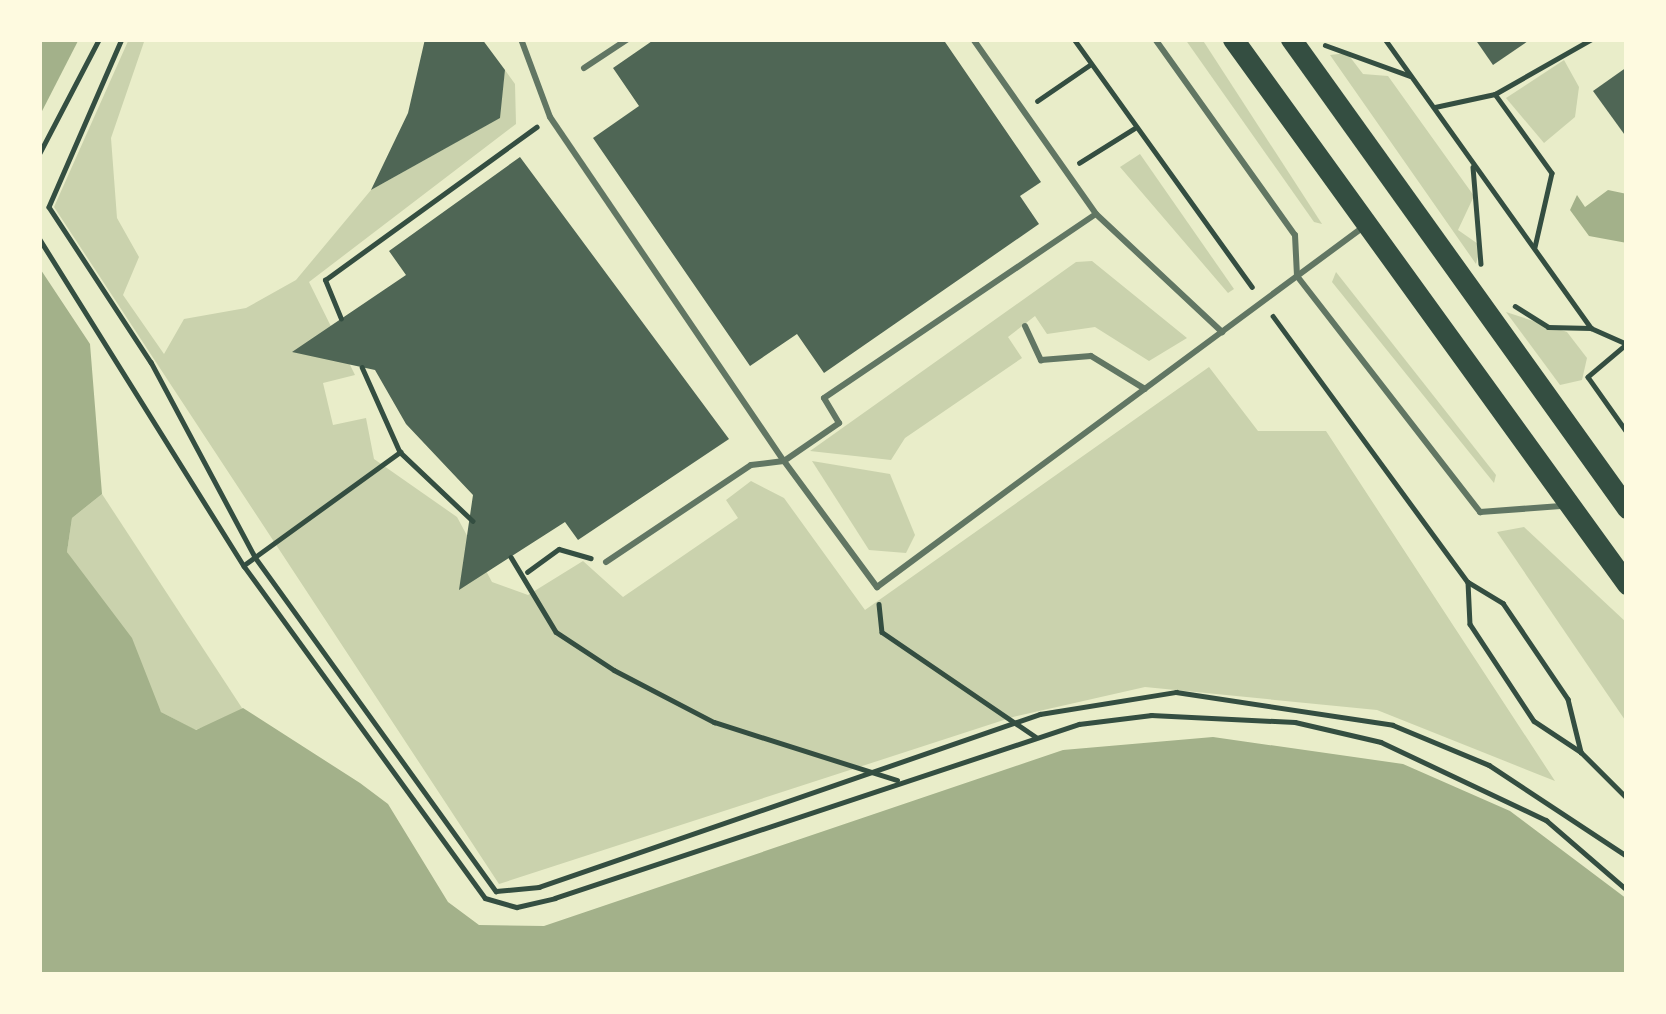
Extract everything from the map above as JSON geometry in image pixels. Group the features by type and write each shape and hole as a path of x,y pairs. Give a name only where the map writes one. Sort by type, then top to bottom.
{"main road":[{"path":"1233,39 1561,506 1627,584"},
{"path":"1291,39 1627,508"}],"lane":[{"path":"521,39 550,117 784,461 877,586 1363,227"},
{"path":"584,68 628,39"},
{"path":"973,39 1096,214 1222,332"},
{"path":"1155,39 1295,235 1297,276 1480,512 1561,506"},
{"path":"606,562 751,465 784,461 839,422 824,398 1096,214"},
{"path":"1025,326 1041,360 1090,356 1145,388"}],"path":[{"path":"39,154 99,39"},
{"path":"122,39 49,207 151,362 256,557 496,891 867,775 1006,724 1176,692 1354,714 1474,757 1627,856"},
{"path":"1074,39 1468,582 1483,644 1534,721 1581,752 1627,798"},
{"path":"1384,39 1591,328"},
{"path":"1435,107 1495,94 1592,39"},
{"path":"1331,45 1410,76"},
{"path":"1024,110 1091,64"},
{"path":"1495,94 1552,173 1534,250"},
{"path":"341,319 325,280 550,117"},
{"path":"1066,171 1135,128"},
{"path":"1473,164 1472,223 1487,245 1479,271"},
{"path":"39,238 244,566 485,898 517,907 555,898 1036,737 1218,715 1382,742 1546,820 1627,890"},
{"path":"1503,303 1548,327 1591,328 1627,344 1588,376 1627,432"},
{"path":"362,367 400,452 473,521"},
{"path":"244,566 400,452"},
{"path":"527,572 559,549 606,562"},
{"path":"511,557 527,572 527,595 556,632 614,670 714,722 867,775 902,782"},
{"path":"1468,582 1503,603 1568,699 1581,752"},
{"path":"877,586 882,632 1006,724 1036,737"}],"shaded area":[{"path":"39,39 79,39 39,117"},
{"path":"129,39 145,39 111,138 117,218 139,257 123,295 164,354 184,319 246,308 296,280 371,190 499,118 505,70 515,84 516,124 309,282 355,375 323,383 333,425 366,418 374,459 457,517 492,582 528,595 583,561 623,597 738,518 726,500 751,481 784,498 865,610 1209,367 1258,431 1326,431 1555,781 1377,710 1145,687 1013,717 499,884 54,207"},
{"path":"1185,39 1202,39 1322,224 1314,222"},
{"path":"1347,53 1363,74 1388,76 1474,196 1458,230 1481,246 1476,264 1330,55"},
{"path":"1564,60 1579,87 1575,117 1544,143 1506,98"},
{"path":"1140,154 1234,289 1228,293 1120,167"},
{"path":"1608,190 1627,194 1627,243 1589,236 1570,210 1577,195 1585,207"},
{"path":"1092,261 1187,338 1149,361 1095,327 1047,334 1035,316 1008,337 1022,358 905,438 891,460 810,451 1076,262"},
{"path":"39,267 90,344 102,494 72,518 67,552 132,638 161,712 196,730 243,708 360,783 388,804 448,902 479,925 544,926 1063,750 1213,737 1403,764 1510,811 1627,899 1627,975 39,975"},
{"path":"1336,272 1496,475 1494,483 1332,282"},
{"path":"1506,312 1567,332 1587,358 1582,380 1560,385"},
{"path":"812,461 890,474 915,535 906,553 869,550"},
{"path":"102,494 242,708 238,715 195,730 161,712 67,552 72,518"},
{"path":"1524,527 1627,623 1627,723 1497,532"}],"building":[{"path":"425,39 482,39 505,70 500,118 371,190 408,113"},
{"path":"655,39 943,39 1041,182 1020,196 1039,224 824,373 797,334 750,366 593,138 639,106 613,68"},
{"path":"1475,39 1531,39 1493,65"},
{"path":"1627,67 1627,138 1593,91"},
{"path":"520,157 729,439 578,540 565,522 459,590 473,495 406,424 375,370 292,352 406,275 389,251"}]}
